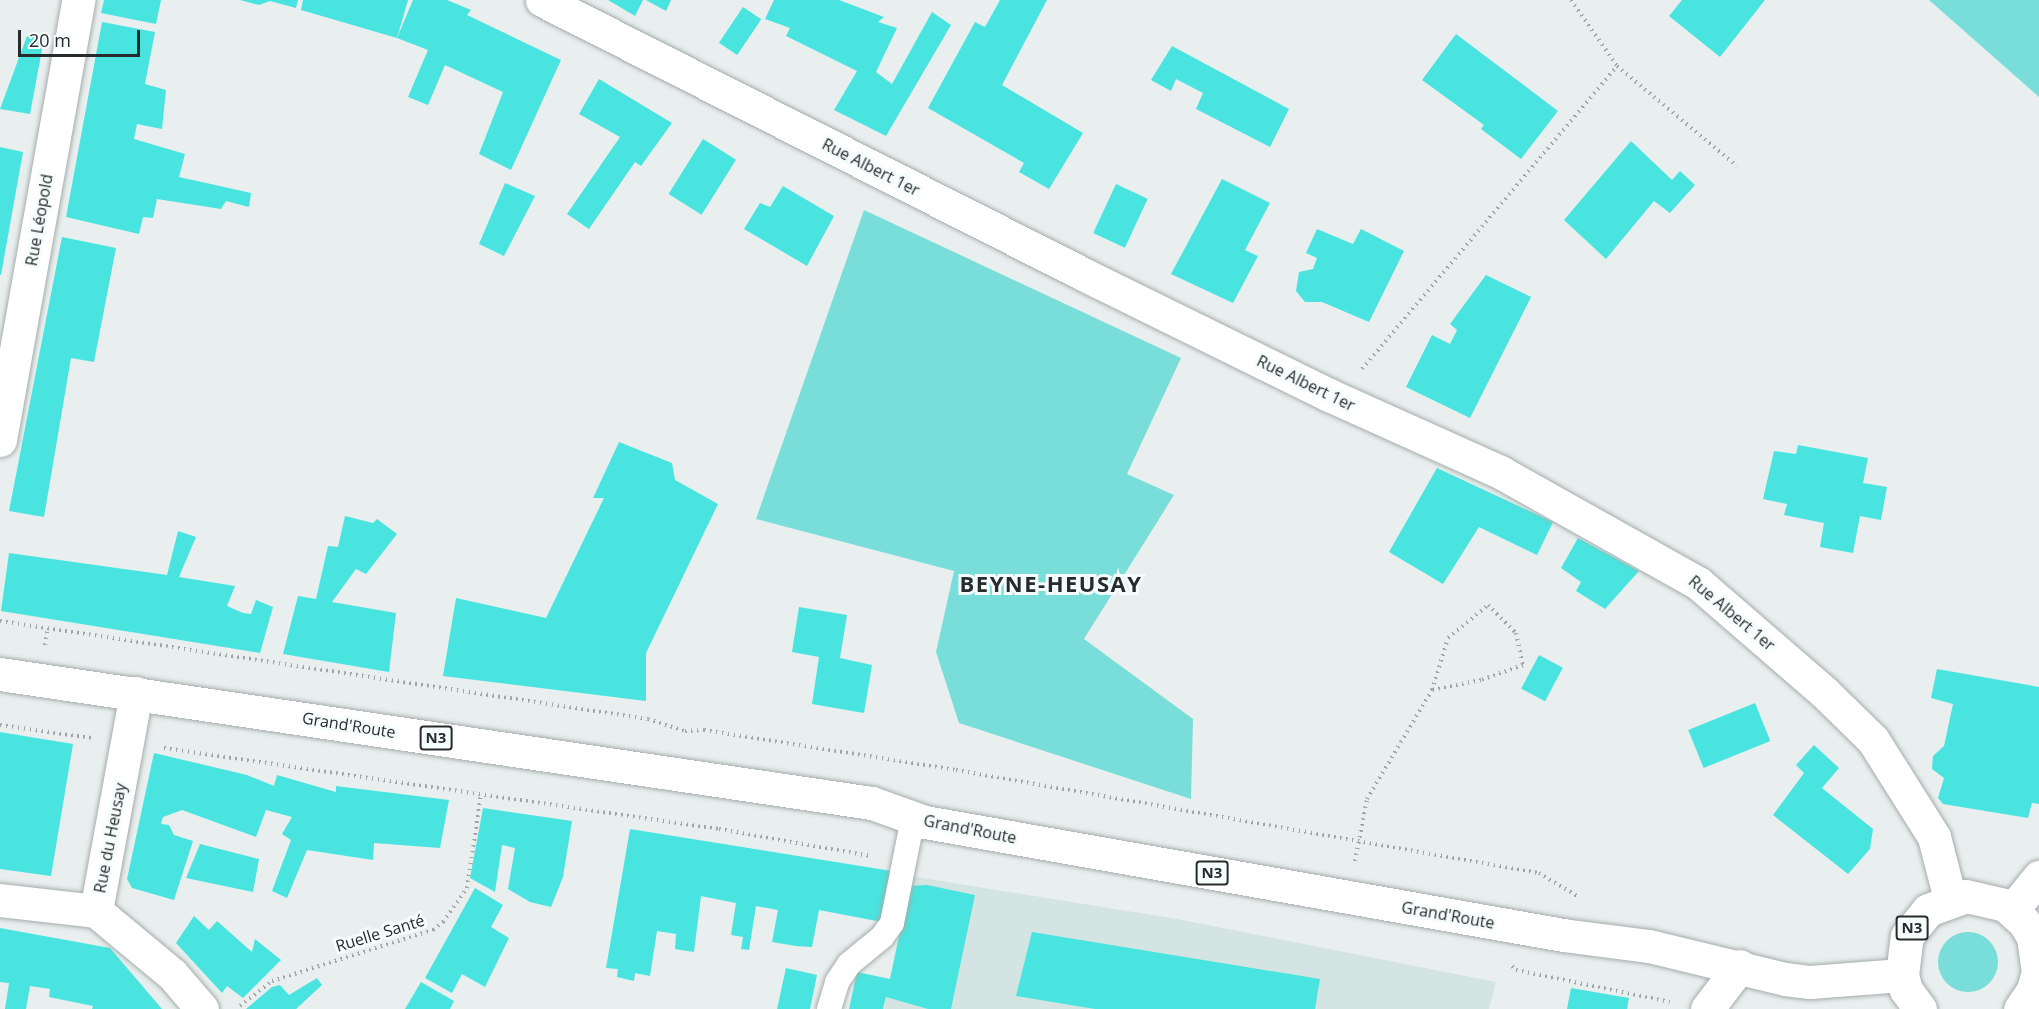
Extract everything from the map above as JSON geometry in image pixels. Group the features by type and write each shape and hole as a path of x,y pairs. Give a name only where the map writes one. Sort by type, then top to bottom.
{"street":[{"name":"Rue Léopold","path":"0,440 78,0"},
{"name":"Rue Albert 1er","path":"542,0 1329,395 1500,472 1698,583 1824,692 1873,740 1934,837 1950,898"},
{"name":"Grand'Route","path":"0,674 872,803 913,818 1348,897 1649,946 1740,966 1785,979 1810,982 1902,975"},
{"name":"Rue du Heusay","path":"136,693 96,911 172,974 202,1009"},
{"path":"2012,910 2039,877"},
{"name":"N3","path":"1902,975 1903,949 1914,925 1928,910 1950,898 1982,897 2012,910 2033,937 2038,972 2028,1006"},
{"path":"0,900 96,911"},
{"path":"1692,1006 1740,966"},
{"path":"1902,975 1906,990 1920,1009"}],"lane":[{"path":"829,1009 837,982 849,964 882,937 892,923 913,818"}],"path":[{"path":"1571,0 1617,66 1737,166"},
{"path":"1329,395 1362,369 1617,66"},
{"path":"1348,897 1367,799 1432,690 1448,638 1488,605 1516,633 1522,665 1481,680 1432,690"},
{"path":"0,621 648,719 686,730 828,749 1539,873"},
{"path":"0,725 730,831 905,862"},
{"name":"Ruelle Santé","path":"235,1009 272,981 433,930 443,922 466,888 481,794"},
{"path":"1516,970 1692,1006"}],"shaded area":[{"path":"1929,0 2039,0 2039,97"},
{"path":"864,210 1181,358 1127,474 1174,495 1084,639 1193,719 1191,799 959,723 936,652 954,571 756,519"},
{"path":"910,876 1177,919 1496,982 1489,1009 884,1009"},
{"path":"1968,932 1989,941 1998,962 1989,983 1968,992 1947,983 1938,962 1947,941"}],"building":[{"path":"104,0 161,0 156,24 101,13"},
{"path":"240,0 298,0 296,8 270,1 259,5"},
{"path":"303,0 408,0 397,38 301,10"},
{"path":"413,0 447,0 471,10 467,15 561,60 511,170 479,154 503,92 445,65 428,105 408,97 428,50 397,38"},
{"path":"608,0 643,0 635,16"},
{"path":"646,0 671,0 666,11"},
{"path":"774,0 839,0 884,17 878,22 897,28 876,72 892,84 932,12 951,25 886,136 834,110 857,71 786,36 790,28 765,19"},
{"path":"1000,0 1047,0 1002,85 1083,133 1049,189 1019,172 1024,163 928,108 975,22 985,27"},
{"path":"1682,0 1765,0 1720,57 1669,16"},
{"path":"743,7 761,19 737,55 719,43"},
{"path":"102,22 155,32 145,84 166,90 162,129 137,124 134,139 185,154 179,177 251,193 249,207 226,201 221,209 157,199 153,218 143,217 139,234 66,217"},
{"path":"1456,34 1558,111 1521,159 1481,129 1484,125 1422,80"},
{"path":"27,36 44,39 30,114 0,109"},
{"path":"1172,46 1289,109 1270,147 1196,109 1203,93 1176,79 1171,91 1151,80"},
{"path":"599,79 672,123 641,166 635,162 589,229 567,214 620,137 579,114"},
{"path":"703,139 736,160 702,215 669,194"},
{"path":"1631,141 1672,180 1680,171 1695,185 1670,213 1654,201 1606,259 1564,220"},
{"path":"0,147 23,152 1,275 0,275"},
{"path":"1222,179 1270,203 1245,250 1258,256 1233,303 1171,274"},
{"path":"505,183 535,196 504,256 479,244"},
{"path":"1116,184 1148,199 1125,248 1093,233"},
{"path":"783,186 834,216 807,266 744,229 760,203 770,207"},
{"path":"1317,229 1353,244 1361,229 1404,251 1369,322 1322,302 1305,302 1296,291 1299,272 1313,269 1317,258 1306,253"},
{"path":"62,237 116,248 94,362 71,358 44,517 9,511"},
{"path":"1486,275 1531,297 1470,418 1406,387 1432,335 1450,344 1457,330 1450,324"},
{"path":"619,442 672,463 675,480 718,504 646,653 646,701 443,676 456,598 546,618 604,498 593,498"},
{"path":"1798,445 1868,458 1863,483 1887,487 1881,520 1860,516 1853,553 1820,547 1824,523 1784,515 1787,504 1763,499 1774,451 1796,454"},
{"path":"1437,468 1553,522 1537,555 1479,527 1443,584 1389,552"},
{"path":"345,516 373,523 377,519 397,534 366,574 356,569 332,602 396,613 389,672 283,654 298,596 316,599 328,546 338,547"},
{"path":"178,531 196,537 179,577 235,586 227,606 243,613 251,614 256,600 273,607 260,653 1,611 9,553 167,575"},
{"path":"1578,538 1639,571 1605,609 1576,591 1581,582 1561,568"},
{"path":"799,607 847,615 840,658 872,665 864,713 812,704 819,657 792,652"},
{"path":"1539,655 1563,668 1545,701 1521,689"},
{"path":"1937,669 2039,687 2039,804 2032,803 2028,818 1943,804 1938,798 1944,778 1932,769 1933,756 1944,746 1953,704 1931,698"},
{"path":"1755,703 1770,741 1704,768 1688,730"},
{"path":"0,732 73,744 51,876 0,869"},
{"path":"1814,745 1839,768 1822,788 1873,829 1870,849 1848,874 1773,815 1804,773 1796,765"},
{"path":"154,753 247,775 274,786 277,775 336,792 336,786 449,800 440,848 374,843 373,860 307,850 287,898 272,891 291,840 282,834 292,817 266,810 256,837 182,810 163,817 161,824 169,825 174,835 193,841 174,900 132,888 127,879"},
{"path":"483,808 572,821 563,877 551,907 530,902 508,889 515,848 502,845 495,892 470,878"},
{"path":"630,829 892,871 882,922 819,910 812,947 796,946 772,942 778,910 756,906 749,950 741,949 743,937 731,935 736,903 701,896 694,952 675,949 676,934 657,931 650,976 635,973 634,981 617,977 618,969 606,968"},
{"path":"200,844 259,859 253,892 186,878"},
{"path":"927,885 975,895 951,1009 928,1009 886,997 883,1009 849,1009 857,972 890,979 910,886"},
{"path":"475,888 503,905 491,927 509,938 485,987 462,974 452,993 425,978"},
{"path":"194,916 209,930 217,921 252,952 255,939 281,960 243,998 227,986 222,993 176,943"},
{"path":"0,928 110,948 162,1009 92,1009 93,1006 49,997 50,989 30,986 26,1009 5,1009 9,983 0,982"},
{"path":"1032,932 1320,979 1315,1009 1095,1009 1016,996"},
{"path":"786,968 817,975 810,1009 777,1009"},
{"path":"317,978 322,985 296,1009 246,1009 272,987 280,985 289,995"},
{"path":"421,982 454,1001 450,1009 405,1009"},
{"path":"1571,988 1629,998 1627,1009 1567,1009"}],"district":[{"name":"BEYNE-HEUSAY","path":"1051,584"}]}
